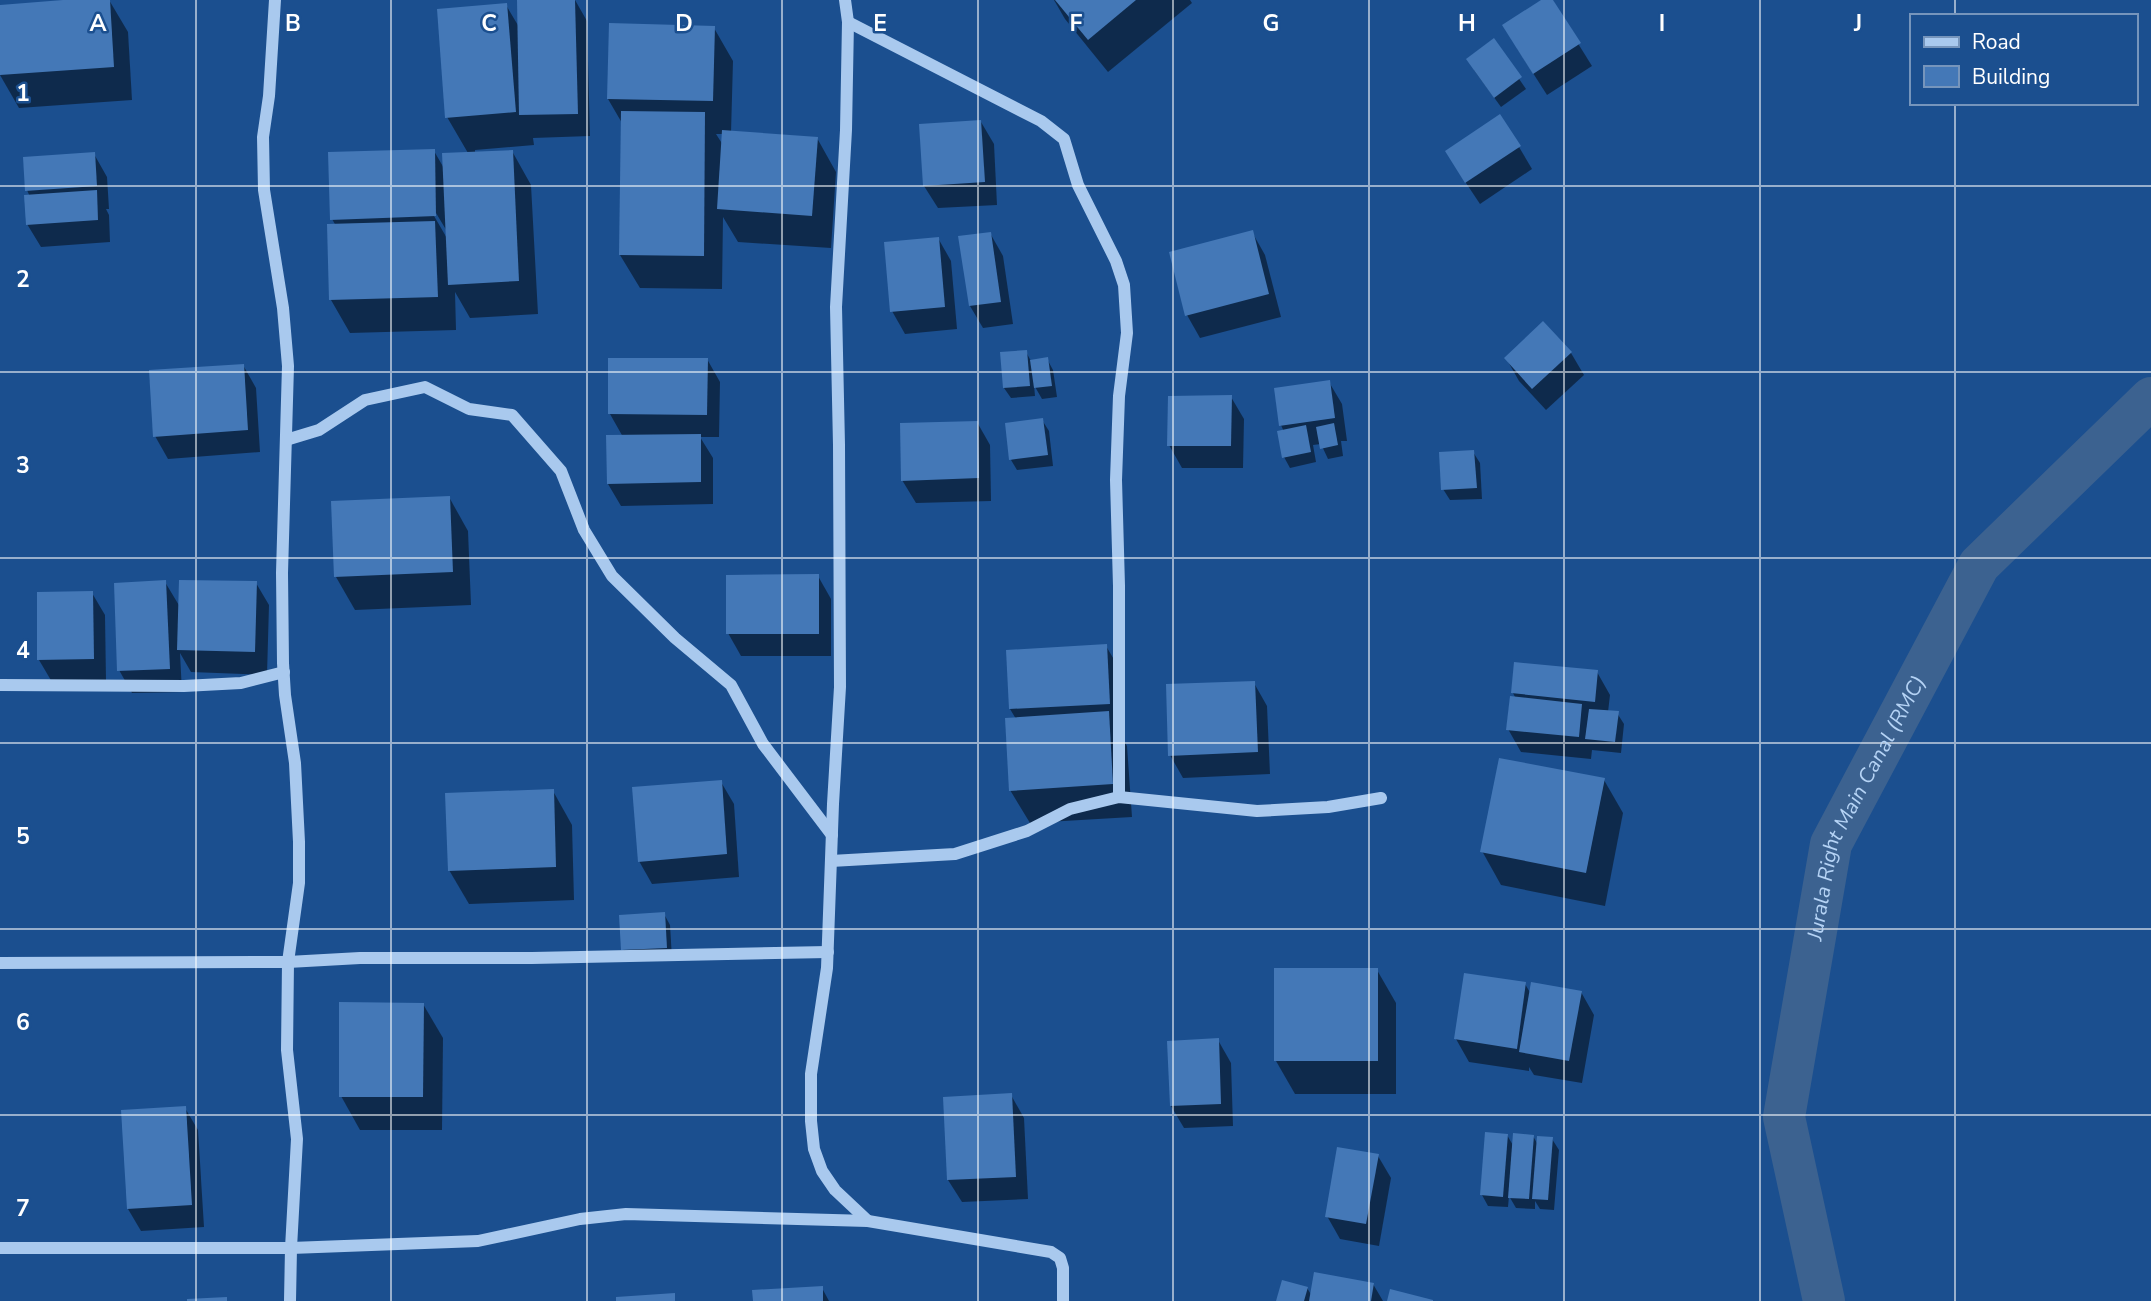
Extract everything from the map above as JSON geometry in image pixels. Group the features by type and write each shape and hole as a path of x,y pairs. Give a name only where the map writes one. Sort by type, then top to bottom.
{"street":[{"path":"275,0 269,96 262,137 264,190 284,308 288,366 282,573 284,672 295,763 299,842 299,883 288,962 287,1050 297,1139 290,1248 290,1301"},
{"path":"845,0 848,22 846,130 836,307 840,472 840,687 828,952 811,1074 811,1121 814,1149 822,1171 835,1190 868,1221"},
{"path":"848,22 1041,121 1064,139 1078,185 1125,285 1127,333 1119,396 1116,480 1119,797"},
{"path":"286,440 318,430 365,400 425,387 469,409 512,415 561,471 584,530 612,576 675,638 731,685 764,744 832,835"},
{"path":"0,685 184,686 241,682 284,672"},
{"path":"831,861 956,854 1027,831 1070,809 1119,797 1257,810 1328,807 1381,798"},
{"path":"0,963 288,962 360,958 532,958 828,952"},
{"path":"0,1248 290,1248 478,1241 580,1219 626,1214 868,1221 1051,1252 1060,1258 1063,1268 1063,1301"}],"building":[{"path":"63,0 110,0 114,67 0,75 0,5"},
{"path":"517,0 575,0 578,114 519,115"},
{"path":"1055,0 1136,0 1088,40"},
{"path":"1541,0 1553,0 1581,43 1533,74 1502,25"},
{"path":"507,3 516,112 445,118 437,9"},
{"path":"609,23 715,26 713,101 607,99"},
{"path":"1494,38 1522,77 1494,98 1466,59"},
{"path":"621,111 705,112 704,256 619,255"},
{"path":"1500,114 1521,146 1465,183 1445,151"},
{"path":"981,120 985,182 923,186 919,124"},
{"path":"722,130 818,137 812,216 717,209"},
{"path":"435,149 436,216 330,220 328,152"},
{"path":"513,150 519,281 448,285 442,153"},
{"path":"95,152 97,186 25,191 23,157"},
{"path":"97,190 98,220 26,225 24,195"},
{"path":"435,221 438,297 329,300 327,224"},
{"path":"1253,230 1269,294 1185,316 1169,252"},
{"path":"991,232 1001,302 969,306 958,236"},
{"path":"939,237 945,307 890,312 884,242"},
{"path":"1543,321 1572,352 1532,389 1504,358"},
{"path":"1027,350 1030,386 1003,388 1000,352"},
{"path":"1048,357 1052,386 1034,388 1030,360"},
{"path":"608,358 708,358 707,415 608,414"},
{"path":"244,364 248,430 153,437 149,370"},
{"path":"1330,380 1335,418 1279,426 1274,388"},
{"path":"1232,395 1231,446 1167,446 1168,396"},
{"path":"1043,418 1048,455 1009,460 1005,423"},
{"path":"978,421 979,478 901,481 900,423"},
{"path":"1334,423 1338,445 1320,449 1316,427"},
{"path":"1306,425 1311,452 1282,458 1277,431"},
{"path":"701,434 701,482 607,484 606,435"},
{"path":"1474,450 1477,488 1441,490 1439,452"},
{"path":"450,496 453,572 334,577 331,501"},
{"path":"819,574 819,634 726,634 726,575"},
{"path":"166,580 170,669 117,671 114,583"},
{"path":"179,580 257,581 255,652 177,650"},
{"path":"93,591 94,659 37,660 37,592"},
{"path":"1107,644 1110,704 1009,709 1006,650"},
{"path":"1514,662 1598,670 1595,702 1511,693"},
{"path":"1255,681 1258,752 1168,756 1166,684"},
{"path":"1510,696 1582,704 1579,737 1506,730"},
{"path":"1589,709 1619,711 1615,742 1585,739"},
{"path":"1109,711 1113,784 1009,791 1005,718"},
{"path":"1499,758 1605,778 1586,873 1480,852"},
{"path":"722,780 727,854 638,862 632,787"},
{"path":"554,789 556,867 448,871 445,793"},
{"path":"665,912 667,948 621,950 619,915"},
{"path":"1274,968 1378,968 1378,1061 1274,1061"},
{"path":"1464,973 1526,982 1517,1049 1454,1039"},
{"path":"1531,982 1582,991 1569,1061 1519,1052"},
{"path":"339,1002 424,1003 423,1097 339,1097"},
{"path":"1219,1038 1221,1104 1170,1106 1167,1041"},
{"path":"1012,1093 1016,1177 947,1180 943,1097"},
{"path":"186,1106 192,1205 127,1209 121,1110"},
{"path":"1485,1132 1508,1134 1503,1197 1480,1195"},
{"path":"1513,1133 1534,1135 1529,1199 1508,1198"},
{"path":"1537,1136 1553,1137 1548,1200 1532,1199"},
{"path":"1337,1147 1379,1154 1366,1224 1325,1217"},
{"path":"1314,1272 1374,1283 1371,1301 1309,1301"},
{"path":"1282,1280 1308,1287 1304,1301 1276,1301"},
{"path":"823,1286 823,1301 753,1301 752,1290"},
{"path":"1390,1289 1433,1300 1433,1301 1387,1301"},
{"path":"675,1293 675,1301 616,1301 616,1297"},
{"path":"227,1297 227,1301 187,1301 187,1299"}],"waterway":[{"name":"Jurala Right Main Canal (RMC)","path":"1824,1301 1784,1117 1831,844 1979,565 2151,398"}]}
